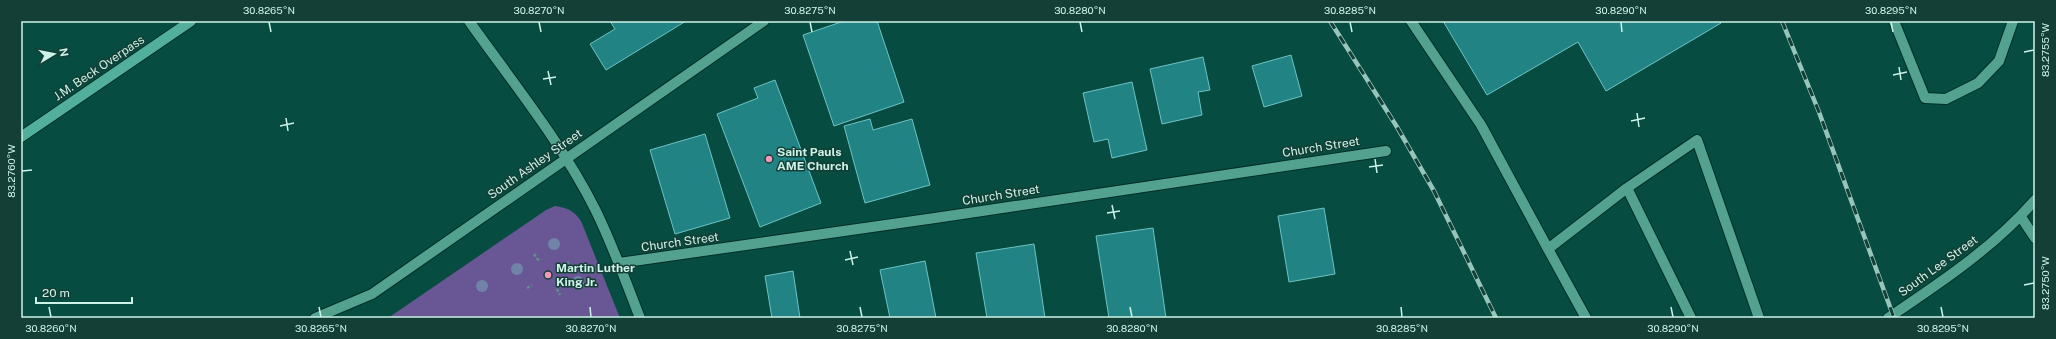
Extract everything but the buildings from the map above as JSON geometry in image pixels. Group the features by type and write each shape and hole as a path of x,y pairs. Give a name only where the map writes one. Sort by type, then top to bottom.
{"main road":[{"name":"J.M. Beck Overpass","path":"21,137 192,21"}],"street":[{"path":"469,21 566,158 595,210 619,263 640,318"},
{"name":"South Ashley Street","path":"315,318 372,294 764,21"},
{"path":"1411,21 1481,125 1586,318"},
{"path":"1894,21 1926,98 1946,99 1978,82 2000,60 2013,21"},
{"path":"1548,249 1627,188 1697,140 1759,318"},
{"name":"Church Street","path":"619,263 942,217 1386,150"},
{"path":"1627,188 1691,318"},
{"name":"South Lee Street","path":"1888,318 1970,262 2020,217 2035,200"},
{"path":"2020,217 2035,238"}],"path":[{"path":"534,254 539,261"},
{"path":"563,266 569,262"},
{"path":"527,288 532,285"},
{"path":"557,289 560,295"}],"shaded area":[{"path":"555,206 570,210 581,221 620,318 388,318 546,210"}],"railway":[{"path":"1330,21 1397,127 1434,191 1496,318"},
{"path":"1782,21 1819,112 1894,318"}],"place":[{"name":"Saint Pauls AME Church","path":"769,159"},
{"name":"Martin Luther King Jr.","path":"548,275"}]}
